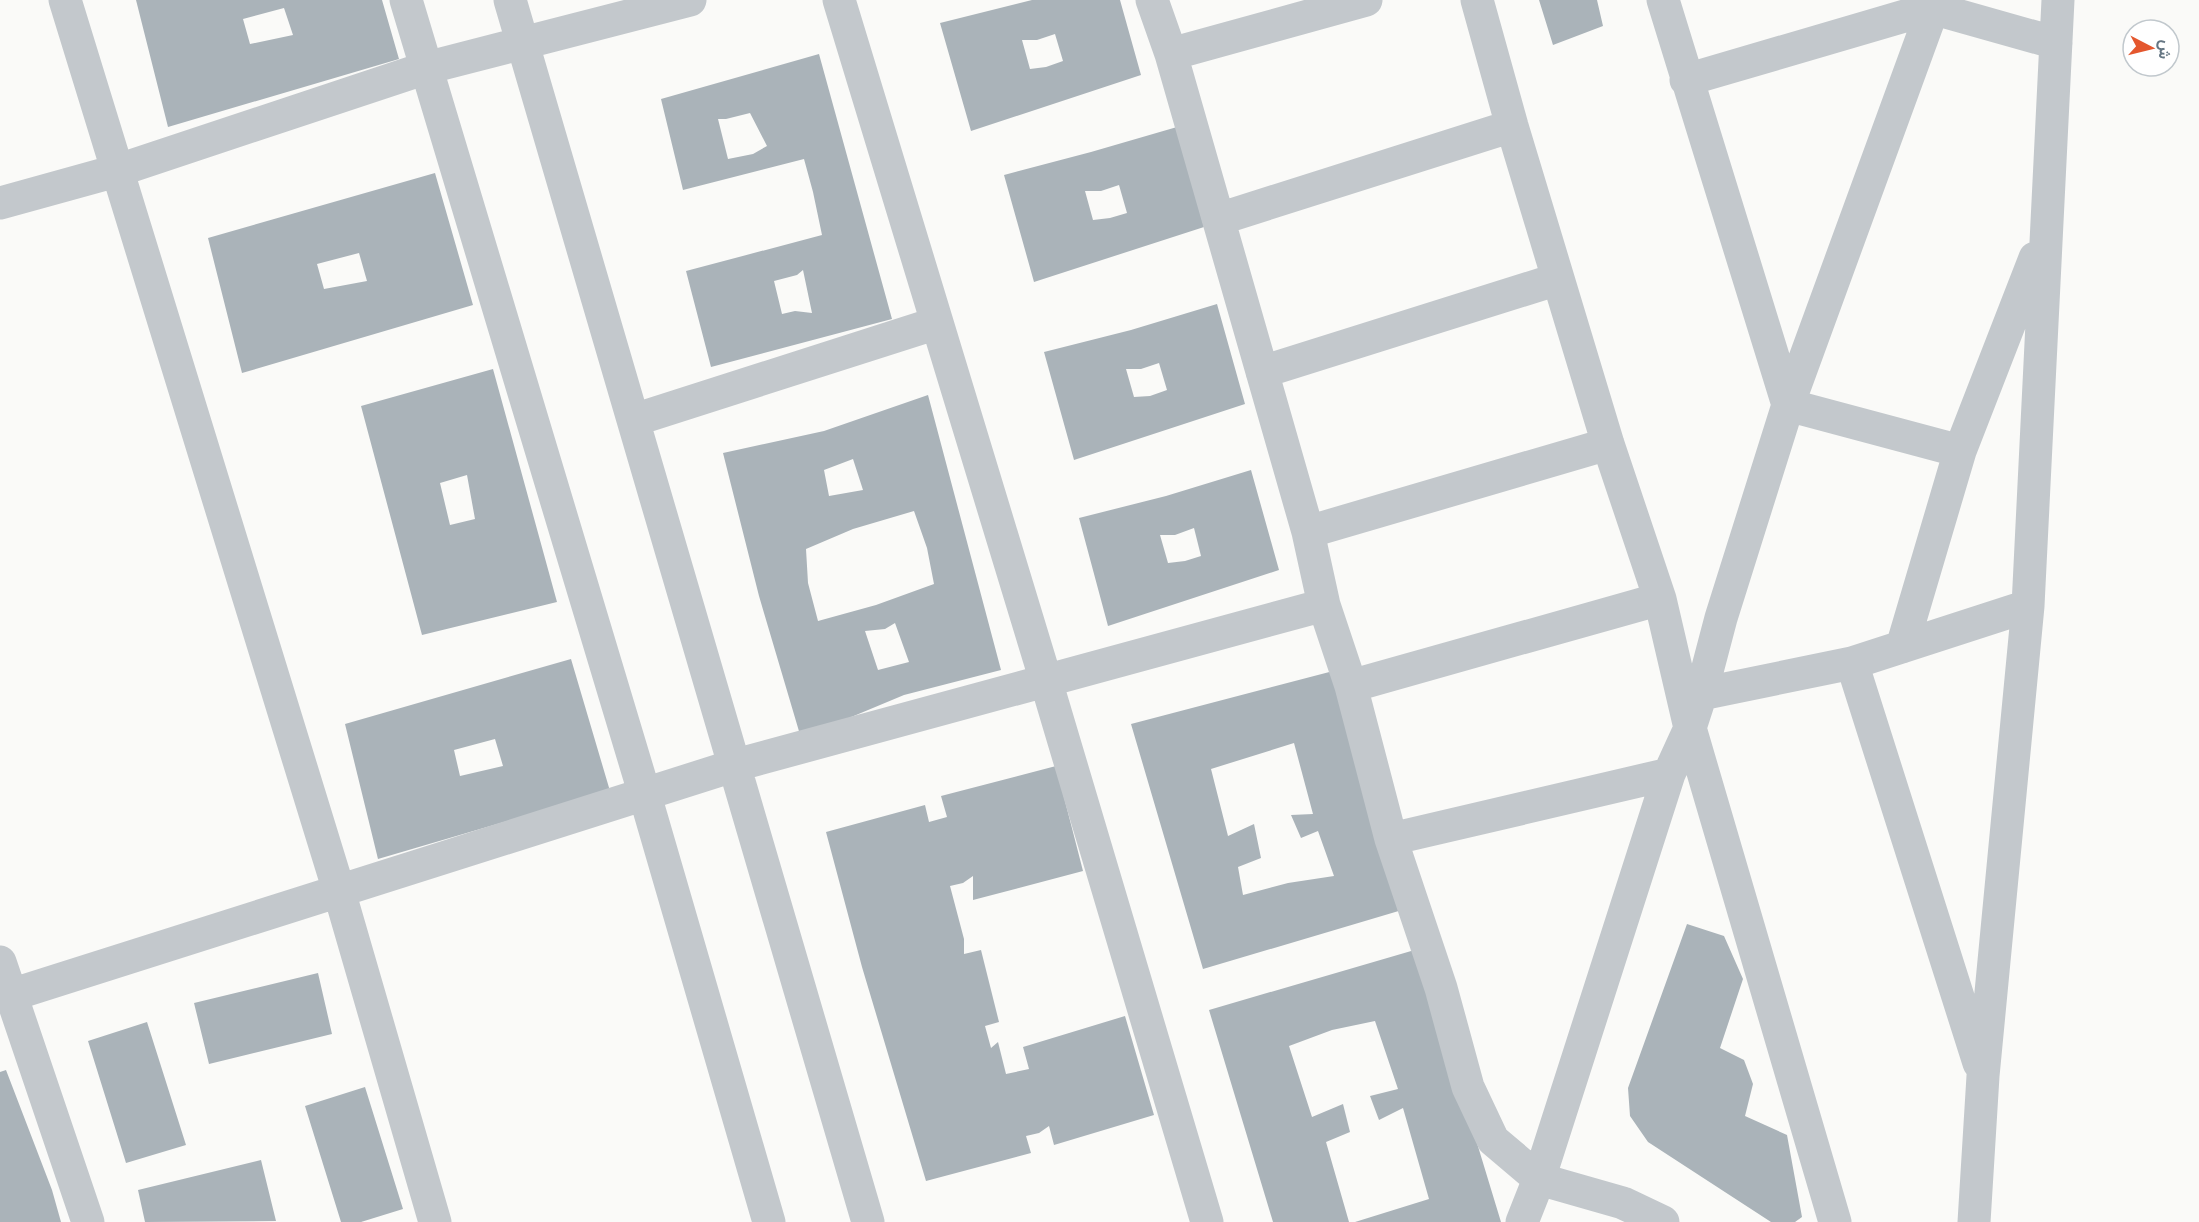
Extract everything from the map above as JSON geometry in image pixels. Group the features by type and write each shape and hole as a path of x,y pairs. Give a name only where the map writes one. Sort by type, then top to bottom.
{"street":[{"path":"65,0 339,891 435,1222"},
{"path":"406,0 644,792 769,1222"},
{"path":"510,0 868,1222"},
{"path":"0,203 116,171 426,68 690,0"},
{"path":"839,0 1046,681 1207,1222"},
{"path":"1152,0 1219,219 1308,532 1324,605 1351,686 1391,839 1441,988 1468,1087 1493,1140 1539,1179 1623,1203 1663,1222"},
{"path":"1170,54 1366,0"},
{"path":"1477,0 1512,126 1608,444 1660,599 1690,728 1835,1222"},
{"path":"1663,0 1788,405"},
{"path":"1974,1222 1983,1076 2028,606 2058,0"},
{"path":"1686,80 1934,4 2056,44"},
{"path":"1522,1222 1539,1179 1669,774 1690,728 1721,618 1788,405 1934,4"},
{"path":"1219,219 1512,126"},
{"path":"1902,646 1960,451 2046,231"},
{"path":"1262,372 1558,279"},
{"path":"634,420 937,323"},
{"path":"1788,405 1960,451"},
{"path":"1308,532 1608,444"},
{"path":"1351,686 1660,599"},
{"path":"11,995 644,792 735,765 1324,605"},
{"path":"1701,694 1852,663 2028,606"},
{"path":"1852,663 1983,1076"},
{"path":"1391,839 1669,774"},
{"path":"0,962 88,1222"}],"building":[{"path":"136,0 382,0 399,59 168,127","holes":["284,8 293,35 250,44 243,19"]},
{"path":"1032,0 1120,0 1141,75 971,131 940,23","holes":["1055,34 1063,61 1046,67 1030,69 1022,40 1037,40"]},
{"path":"1539,0 1597,0 1603,26 1553,45"},
{"path":"819,54 892,319 711,367 686,271 822,235 804,159 683,190 661,99","holes":["750,113 767,146 753,154 728,159 718,119","803,270 812,313 795,311 782,314 774,281 797,275"]},
{"path":"1177,127 1204,227 1034,282 1004,175","holes":["1119,185 1127,213 1093,220 1085,191 1101,191"]},
{"path":"435,173 473,305 242,373 208,238","holes":["359,253 367,281 324,289 317,264"]},
{"path":"1217,304 1245,404 1074,460 1044,352 1131,330","holes":["1159,363 1167,390 1150,396 1134,397 1126,369 1141,369"]},
{"path":"493,369 557,602 422,635 361,406","holes":["467,475 475,519 450,525 440,483"]},
{"path":"928,395 1001,670 904,695 801,738 759,596 723,453 824,431","holes":["853,459 863,490 829,496 824,470","914,511 927,548 934,584 876,605 818,621 808,583 806,549 853,529","895,623 909,662 878,670 865,631 885,629"]},
{"path":"1251,470 1279,570 1108,626 1079,518 1166,496","holes":["1194,528 1201,556 1168,563 1160,535 1175,535"]},
{"path":"571,659 610,791 378,859 345,724","holes":["495,739 503,766 460,776 454,750"]},
{"path":"1337,670 1402,910 1203,969 1131,724","holes":["1294,743 1313,814 1291,815 1301,838 1318,831 1334,876 1288,883 1243,895 1238,867 1261,858 1254,824 1228,836 1211,769"]},
{"path":"1056,766 1083,871 973,900 973,876 963,883 950,886 964,939 964,954 981,950 999,1022 985,1026 991,1048 998,1042 1006,1074 1029,1069 1023,1047 1125,1016 1154,1115 1054,1145 1049,1126 1039,1133 1026,1136 1031,1153 926,1181 862,967 826,832 925,805 929,822 947,817 941,796"},
{"path":"1687,924 1724,936 1743,979 1720,1048 1744,1060 1753,1084 1745,1116 1787,1135 1802,1217 1795,1222 1771,1222 1648,1142 1630,1116 1628,1088"},
{"path":"1418,949 1501,1222 1355,1222 1429,1199 1403,1108 1379,1120 1370,1096 1398,1089 1375,1021 1332,1030 1289,1046 1312,1117 1343,1104 1350,1132 1326,1142 1349,1222 1273,1222 1209,1010"},
{"path":"318,973 332,1034 209,1064 194,1003"},
{"path":"147,1022 186,1145 126,1163 88,1041"},
{"path":"6,1070 52,1190 61,1222 0,1222 0,1072"},
{"path":"365,1087 403,1209 361,1222 341,1222 305,1106"},
{"path":"261,1160 276,1221 145,1222 138,1190"}]}
